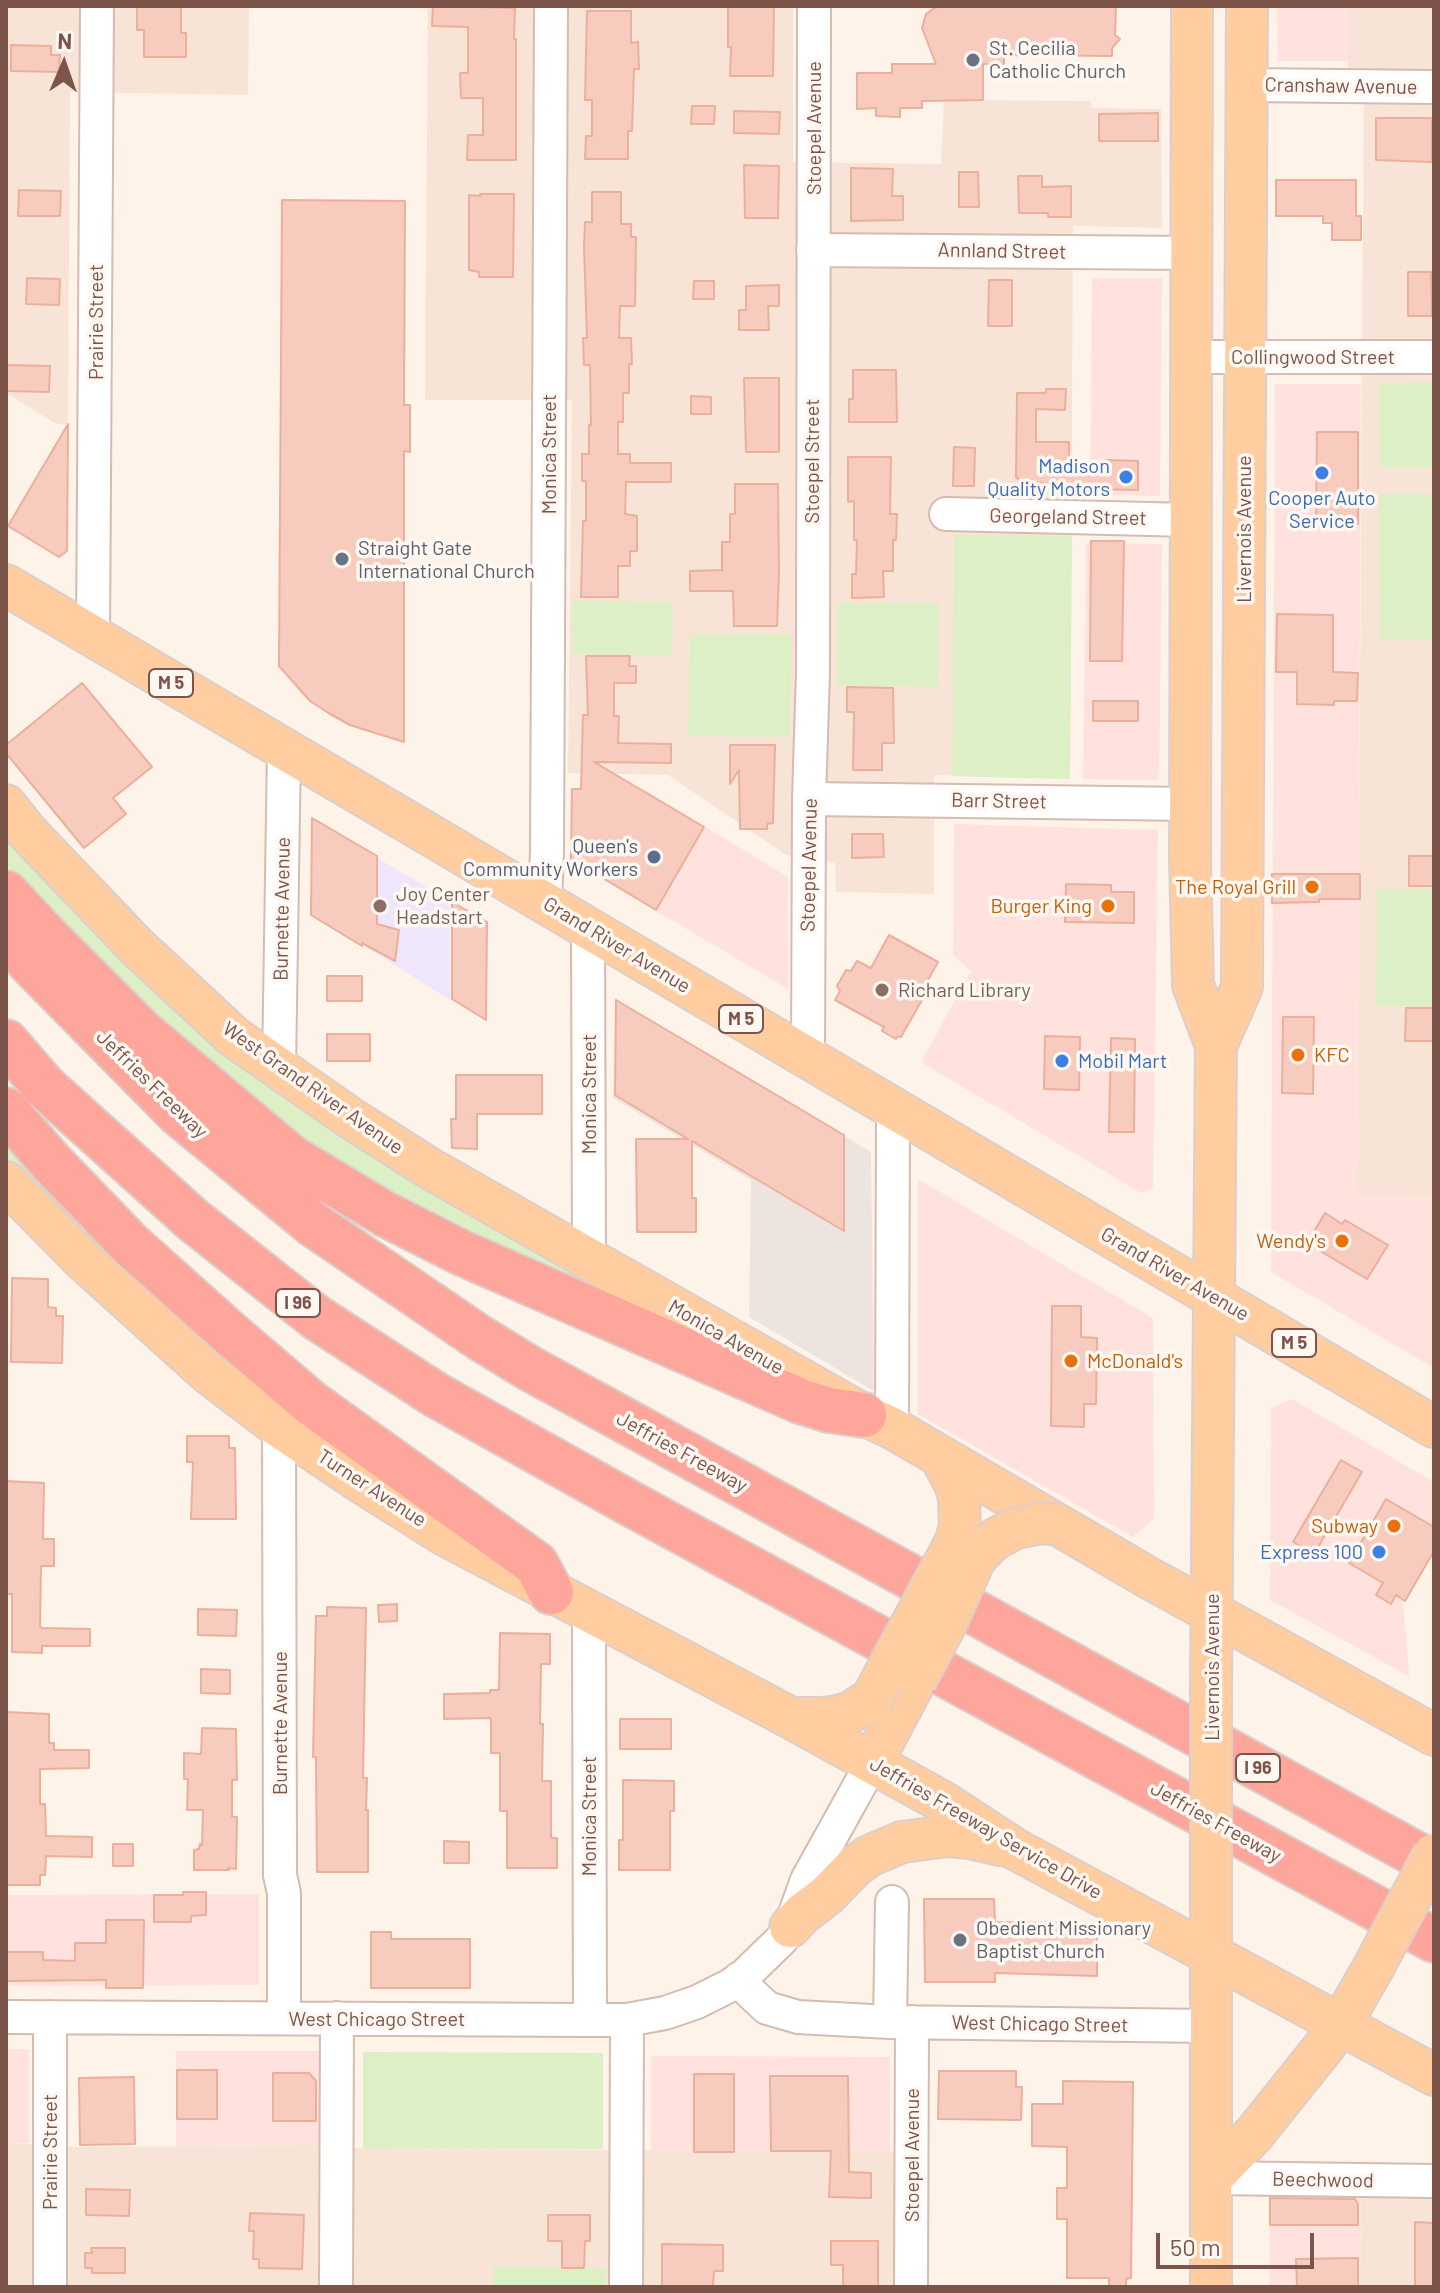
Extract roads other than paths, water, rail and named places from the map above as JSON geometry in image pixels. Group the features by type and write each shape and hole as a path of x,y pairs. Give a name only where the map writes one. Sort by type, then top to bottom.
{"highway":[{"path":"6,893 141,1031 292,1158 385,1214 462,1253 800,1401 878,1421"},
{"name":"Jeffries Freeway","path":"6,934 30,963 179,1114 314,1225 480,1338 529,1368 1434,1864"},
{"name":"Jeffries Freeway","path":"6,1042 44,1086 193,1220 317,1318 436,1395 647,1513 1434,1940"},
{"path":"6,1110 129,1243 226,1330 311,1403 536,1564 570,1602"}],"main road":[{"name":"Livernois Avenue","path":"1192,6 1190,804 1193,985 1216,1046 1211,1687 1211,2287"},
{"name":"Livernois Avenue","path":"1216,1046 1242,987 1247,6"},
{"path":"1191,449 1206,449 1219,456 1224,474 1223,651 1243,735"},
{"name":"Grand River Avenue","path":"6,585 1434,1427"},
{"path":"1190,658 1212,742 1212,878 1219,888 1242,889"},
{"name":"West Grand River Avenue","path":"6,805 28,833 137,947 234,1037 429,1168 589,1259"},
{"name":"Turner Avenue","path":"6,1182 84,1261 208,1373 279,1427 462,1546 791,1718"},
{"name":"Monica Avenue","path":"589,1259 878,1421"},
{"path":"878,1421 1212,1613 1434,1735"},
{"path":"791,1718 838,1716 851,1712 872,1698 955,1543 960,1527 959,1497 940,1456"},
{"path":"876,1754 946,1624 974,1561 995,1539 1016,1528 1042,1523 1058,1525"},
{"name":"Jeffries Freeway Service Drive","path":"791,1718 876,1754 1015,1849 1434,2075"},
{"path":"790,1927 854,1867 869,1856 902,1842 948,1836 1015,1849"},
{"path":"1212,2178 1254,2134 1341,2024 1434,1854"}],"street":[{"name":"Prairie Street","path":"93,637 97,6"},
{"name":"Monica Street","path":"545,901 551,6"},
{"name":"Stoepel Avenue","path":"813,250 814,6"},
{"name":"Cranshaw Avenue","path":"1248,85 1434,87"},
{"name":"Annland Street","path":"813,250 1191,253"},
{"name":"Stoepel Street","path":"813,250 813,672"},
{"name":"Collingwood Street","path":"1191,357 1434,357"},
{"name":"Georgeland Street","path":"946,514 1190,520"},
{"name":"Stoepel Avenue","path":"808,1058 813,672"},
{"name":"Burnette Avenue","path":"279,1068 284,749"},
{"name":"Barr Street","path":"809,799 1190,804"},
{"name":"Monica Street","path":"588,929 589,1259"},
{"path":"878,1421 893,1108"},
{"name":"Burnette Avenue","path":"279,1427 280,1875 284,1893 284,2018"},
{"name":"Monica Street","path":"570,1602 590,2020"},
{"name":"West Chicago Street","path":"6,2017 627,2020 682,2008 740,1978 771,1951 790,1927 807,1880 876,1754"},
{"name":"Stoepel Avenue","path":"892,1902 901,2022 911,2287"},
{"name":"West Chicago Street","path":"740,1978 761,2004 798,2017 901,2022 1210,2026"},
{"name":"Prairie Street","path":"50,2017 50,2287"},
{"path":"336,2287 337,2018"},
{"path":"626,2287 627,2020"},
{"name":"Beechwood","path":"1212,2178 1434,2181"}],"place":[{"name":"St. Cecilia Catholic Church","path":"973,60"},
{"name":"Cooper Auto Service","path":"1322,473"},
{"name":"Madison Quality Motors","path":"1126,477"},
{"name":"Straight Gate International Church","path":"342,559"},
{"name":"Queen's Community Workers","path":"654,857"},
{"name":"The Royal Grill","path":"1312,887"},
{"name":"Joy Center Headstart","path":"380,906"},
{"name":"Burger King","path":"1108,906"},
{"name":"Richard Library","path":"882,990"},
{"name":"KFC","path":"1298,1055"},
{"name":"Mobil Mart","path":"1062,1061"},
{"name":"Wendy's","path":"1342,1241"},
{"name":"McDonald's","path":"1071,1361"},
{"name":"Subway","path":"1394,1526"},
{"name":"Express 100","path":"1379,1552"},
{"name":"Obedient Missionary Baptist Church","path":"960,1940"}]}
